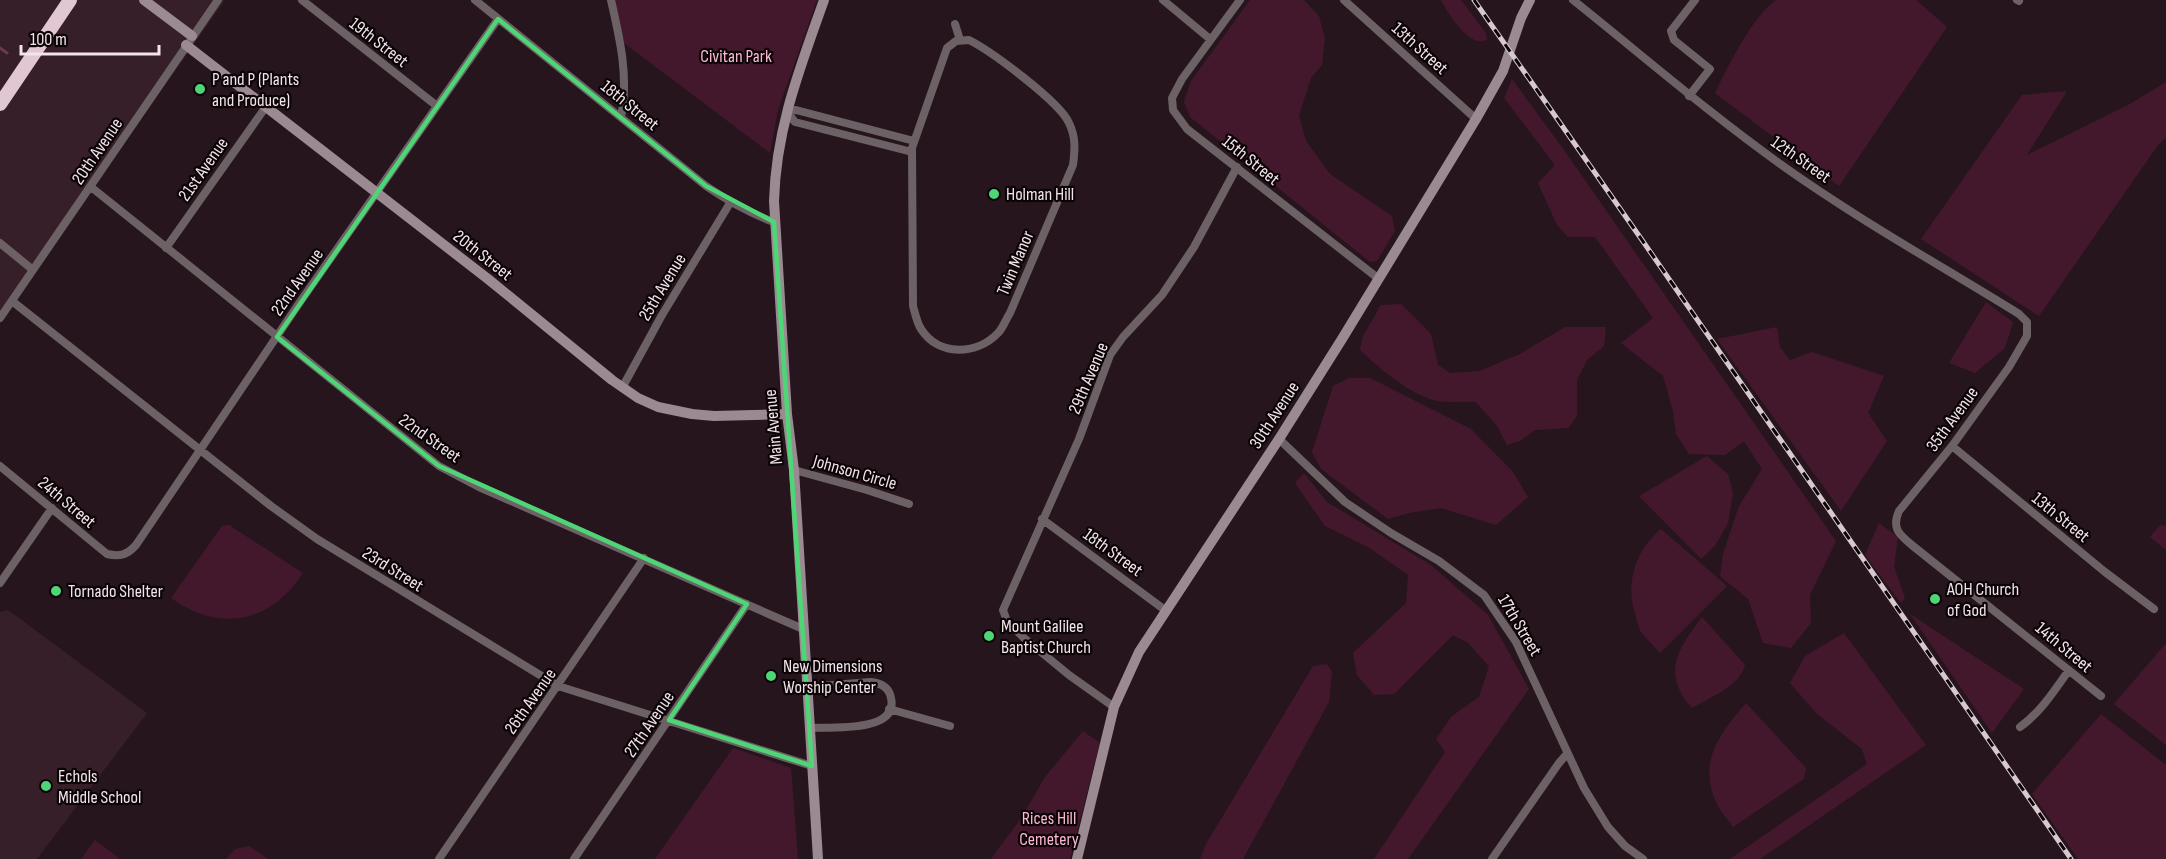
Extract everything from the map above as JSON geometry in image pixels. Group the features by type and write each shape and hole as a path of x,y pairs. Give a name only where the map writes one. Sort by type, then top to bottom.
{"highway":[{"path":"0,104 70,0"}],"street":[{"name":"20th Street","path":"144,0 265,108 488,279 622,388 658,407 692,414 714,416 788,414"},
{"name":"20th Avenue","path":"0,318 218,0"},
{"name":"19th Street","path":"302,0 437,106"},
{"name":"18th Street","path":"475,0 706,186 730,202 774,222"},
{"path":"611,0 626,90 621,117"},
{"name":"Main Avenue","path":"818,859 794,470 774,222 775,166 787,112 824,0"},
{"path":"1163,0 1210,39 1240,0"},
{"name":"13th Street","path":"1344,0 1476,119"},
{"name":"30th Avenue","path":"1077,859 1114,707 1139,652 1279,439 1476,119 1503,70 1521,18 1530,0"},
{"name":"12th Street","path":"1573,0 1689,96 1794,173 2019,314 2027,322"},
{"path":"1689,96 1710,69 1674,40 1671,31 1695,0"},
{"name":"22nd Avenue","path":"118,557 129,553 136,545 498,19"},
{"path":"955,24 960,40"},
{"name":"15th Street","path":"1210,39 1182,79 1173,98 1173,110 1188,129 1379,279"},
{"name":"Twin Manor","path":"960,40 969,40 990,52 1055,104 1069,122 1076,145 1073,165 1000,332 981,346 958,351 936,344 920,328 913,306 912,152 947,48 960,40"},
{"name":"21st Avenue","path":"166,248 265,108"},
{"path":"912,152 795,122 787,112 796,110 914,141"},
{"name":"29th Avenue","path":"1114,707 1025,639 1007,621 1003,610 1079,440 1110,355 1123,337 1162,295 1194,247 1238,167"},
{"name":"22nd Street","path":"91,188 439,466 479,487 803,629"},
{"name":"25th Avenue","path":"622,388 662,315 730,202"},
{"path":"0,243 33,270"},
{"name":"23rd Street","path":"12,301 271,506 317,539 558,686 812,766"},
{"name":"35th Avenue","path":"1896,530 1895,520 1899,511 1952,446 2009,367 2027,336 2027,322"},
{"name":"17th Street","path":"1279,439 1345,502 1439,561 1484,595 1516,642 1584,788 1608,827 1625,846 1643,859"},
{"name":"13th Street","path":"1952,446 2096,565 2154,609"},
{"name":"24th Street","path":"0,466 107,554 118,557"},
{"name":"Johnson Circle","path":"794,470 909,504"},
{"path":"0,583 51,508"},
{"name":"18th Street","path":"1042,519 1165,610"},
{"name":"14th Street","path":"1896,530 2101,696"},
{"name":"26th Avenue","path":"439,859 644,558"},
{"name":"27th Avenue","path":"574,859 747,604"},
{"path":"2020,727 2049,697 2069,670"},
{"path":"807,687 880,683 891,696 889,709 880,721 869,725 809,728"},
{"path":"889,709 950,726"},
{"path":"1492,859 1567,754"}],"highlighted area":[{"path":"498,19 706,186 774,222 812,766 669,720 747,604 439,466 277,337"}],"shaded area":[{"path":"0,0 225,0 0,319"},
{"name":"Echols Middle School","path":"8,610 147,713 37,859 0,859 0,612"}],"green space":[{"name":"Civitan Park","path":"612,0 817,0 778,110 770,153 620,40"},
{"path":"1250,0 1304,0 1319,16 1325,38 1322,65 1311,78 1299,115 1306,141 1330,174 1392,216 1395,231 1377,261 1370,262 1190,117 1184,102 1191,81"},
{"path":"1441,0 1461,0 1486,33 1487,39 1474,40 1467,35 1448,13"},
{"path":"1776,0 1916,0 1947,27 1839,186 1715,93 1750,30 1758,18"},
{"path":"1512,79 1564,150 1836,541 1810,595 1811,623 1791,648 1763,643 1748,599 1720,576 1723,554 1739,506 1762,469 1744,441 1725,455 1689,454 1676,434 1673,411 1663,376 1621,343 1653,318 1595,237 1568,237 1557,225 1538,183 1555,165 1504,98"},
{"path":"2166,82 2166,138 2158,145 2039,316 1921,239 2022,95 2067,91 2027,155 2130,104"},
{"path":"1986,302 2013,322 2005,348 1975,373 1949,363"},
{"path":"1401,304 1431,334 1438,365 1450,373 1479,371 1520,354 1565,327 1606,327 1604,346 1587,360 1577,380 1577,416 1568,428 1535,430 1520,441 1507,445 1497,426 1476,402 1447,402 1428,399 1407,388 1360,350 1363,336 1381,305"},
{"path":"1777,327 1780,347 1790,360 1812,352 1884,376 1868,413 1887,441 1841,511 1717,339"},
{"path":"1349,378 1370,378 1471,429 1513,472 1528,497 1496,525 1441,508 1388,519 1321,469 1312,452 1333,386"},
{"path":"1707,456 1728,474 1733,493 1728,523 1715,546 1701,559 1639,496"},
{"path":"1304,473 1327,502 1431,565 1488,615 1529,689 1408,859 1374,859 1445,752 1436,739 1452,716 1479,697 1489,666 1468,643 1453,635 1394,694 1374,695 1357,675 1353,653 1406,603 1408,575 1368,547 1325,526 1295,483"},
{"path":"1879,523 1898,537 1894,567 1905,598 1901,603 1865,555"},
{"path":"229,525 303,573 276,603 260,612 225,619 207,616 189,609 171,598 222,526"},
{"path":"2160,525 2166,526 2166,550 2150,537"},
{"path":"1661,529 1727,586 1660,653 1640,630 1631,591 1639,557 1652,537"},
{"path":"1910,614 2024,689 1992,733"},
{"path":"1702,617 1745,665 1742,673 1730,685 1692,708 1677,684 1676,661 1686,640"},
{"path":"1844,633 1926,745 1760,859 1730,859 1867,764 1862,749 1816,713 1790,683 1805,656"},
{"path":"2166,643 2166,745 2114,704"},
{"path":"1327,664 1332,672 1329,702 1243,859 1200,859 1206,844 1313,666"},
{"path":"1746,703 1806,768 1804,779 1733,827 1719,807 1711,789 1709,775 1714,749 1720,737"},
{"path":"2101,714 2166,765 2166,859 2078,859 2032,794"},
{"name":"Rices Hill Cemetery","path":"1083,731 1100,743 1070,859 991,859 1022,817 1045,777"},
{"path":"733,748 791,768 798,859 655,859"},
{"path":"95,840 120,859 81,859"},
{"path":"249,846 268,859 226,859 235,849"}],"waterway":[{"path":"0,48 7,53"}],"railway":[{"path":"1474,0 2071,859"}],"place":[{"name":"P and P (Plants and Produce)","path":"200,89"},
{"name":"Holman Hill","path":"994,194"},
{"name":"Tornado Shelter","path":"56,591"},
{"name":"AOH Church of God","path":"1935,599"},
{"name":"Mount Galilee Baptist Church","path":"989,636"},
{"name":"New Dimensions Worship Center","path":"771,676"},
{"name":"Echols Middle School","path":"46,786"}]}
